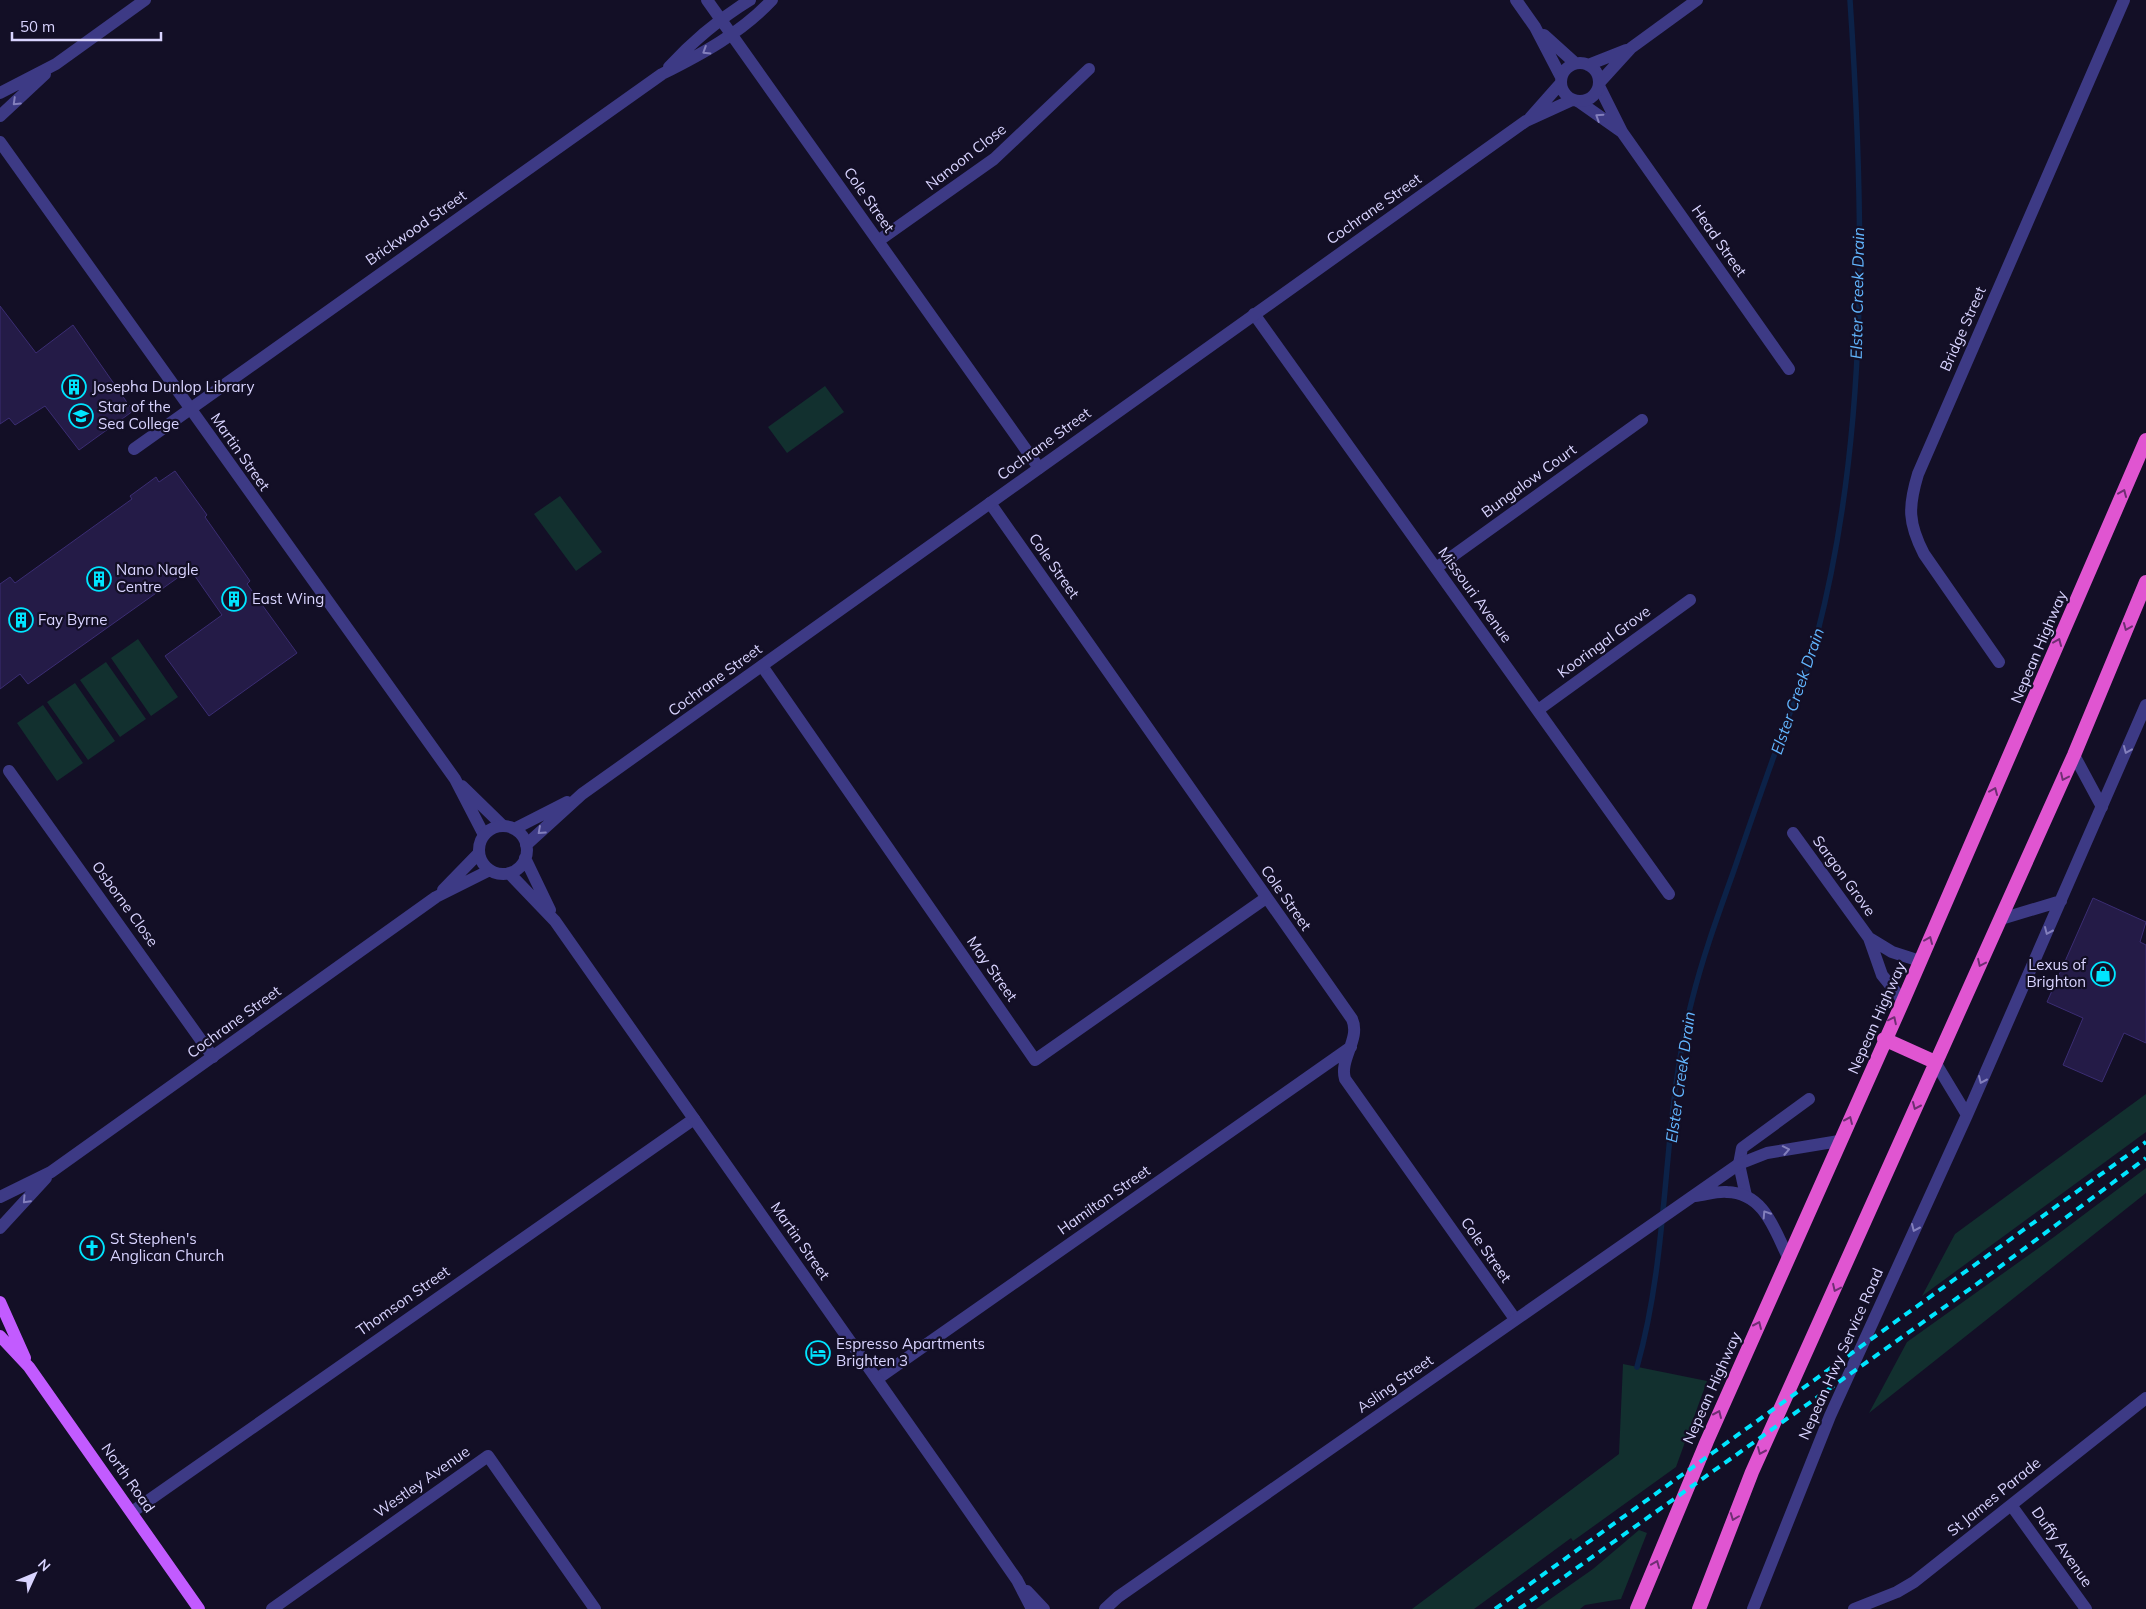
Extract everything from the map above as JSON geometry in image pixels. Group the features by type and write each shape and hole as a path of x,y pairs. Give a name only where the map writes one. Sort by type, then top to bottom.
{"highway":[{"name":"Nepean Highway","path":"1637,1609 1707,1441 1920,961 2146,440"},
{"path":"1699,1609 1752,1472 2074,755 2146,582"},
{"path":"1884,1039 1935,1062"}],"main road":[{"name":"North Road","path":"0,1302 29,1367"},
{"name":"North Road","path":"0,1336 29,1367 199,1609"}],"street":[{"path":"0,116 56,64 145,0"},
{"name":"Cole Street","path":"708,0 1039,468"},
{"name":"Brickwood Street","path":"662,74 694,40 720,18 750,0"},
{"name":"Brickwood Street","path":"134,449 662,74 704,53 732,34 772,0"},
{"path":"1516,0 1535,27 1561,80 1564,93 1575,101 1584,101 1594,96 1599,84 1631,48 1697,0"},
{"name":"Bridge Street","path":"1998,662 1924,554 1912,525 1910,511 1912,495 1918,474 2124,0"},
{"path":"1535,27 1575,63 1588,65 1631,48"},
{"path":"1561,80 1569,66 1575,63"},
{"path":"0,93 56,64"},
{"path":"1588,65 1596,72 1599,84"},
{"name":"Nanoon Close","path":"878,241 994,159 1088,69"},
{"name":"Cochrane Street","path":"1526,121 1561,80"},
{"name":"Head Street","path":"1599,84 1622,132 1790,369"},
{"name":"Cochrane Street","path":"526,845 582,794 1526,121 1575,101"},
{"name":"Head Street","path":"1575,101 1622,132"},
{"name":"Martin Street","path":"0,142 455,779 484,835"},
{"name":"Missouri Avenue","path":"1254,314 1669,894"},
{"name":"Bungalow Court","path":"1436,568 1642,420"},
{"name":"Cole Street","path":"990,503 1352,1019 1354,1031 1351,1047 1344,1066 1346,1079 1515,1319"},
{"name":"Kooringal Grove","path":"1538,710 1690,600"},
{"name":"May Street","path":"762,666 1036,1060 1266,898"},
{"name":"Nepean Hwy Service Road","path":"1753,1609 1830,1416 1966,1115 2146,705"},
{"path":"2074,755 2102,807"},
{"name":"Osborne Close","path":"9,771 213,1057"},
{"name":"Martin Street","path":"455,779 508,827"},
{"name":"Cochrane Street","path":"508,827 582,794"},
{"path":"496,827 508,827 523,838 526,845 525,858 521,864 509,873 503,874 490,870 485,866 479,854 479,847 484,835 496,827"},
{"name":"Sargon Grove","path":"1793,833 1869,938 1882,975 1902,1001"},
{"name":"Cochrane Street","path":"436,897 479,854"},
{"name":"Martin Street","path":"525,858 555,921"},
{"name":"Cochrane Street","path":"0,1196 51,1172 436,897 490,870"},
{"name":"Martin Street","path":"509,873 555,921 1017,1580 1032,1609"},
{"path":"2001,919 2061,901"},
{"name":"Sargon Grove","path":"1869,938 1892,952 1920,961"},
{"name":"Hamilton Street","path":"877,1379 1351,1047"},
{"path":"1935,1062 1966,1115"},
{"path":"1746,1196 1739,1164 1740,1154 1744,1145 1809,1099"},
{"name":"Thomson Street","path":"132,1512 694,1119"},
{"name":"Asling Street","path":"1105,1609 1515,1319 1739,1164 1768,1153 1839,1141"},
{"name":"Cochrane Street","path":"0,1228 51,1172"},
{"name":"Asling Street","path":"1691,1197 1727,1192 1746,1196 1758,1202 1767,1212 1788,1257"},
{"name":"St James Parade","path":"1854,1609 1897,1592 1914,1582 2146,1398"},
{"name":"Westley Avenue","path":"272,1609 488,1456 595,1609"},
{"name":"Duffy Avenue","path":"2011,1505 2086,1609"},
{"name":"Martin Street","path":"1017,1580 1044,1609"},
{"name":"Asling Street","path":"1094,1609 1118,1598"}],"green space":[{"path":"825,386 844,412 787,453 768,427"},
{"path":"560,496 602,552 576,571 534,514"},
{"path":"138,639 178,697 151,716 111,658"},
{"path":"106,662 146,719 120,737 80,680"},
{"path":"75,683 115,741 88,760 47,702"},
{"path":"43,705 83,763 57,781 17,723"},
{"path":"2146,1094 2146,1132 1922,1296 1955,1234"},
{"path":"2146,1168 2146,1193 1869,1413 1907,1342 2054,1237"},
{"path":"1623,1364 1707,1381 1676,1467 1573,1541 1571,1538 1474,1609 1412,1609 1619,1454"},
{"path":"1639,1530 1647,1533 1621,1599 1585,1605 1580,1609 1536,1609 1593,1569"}],"building":[{"name":"Josepha Dunlop Library","path":"0,306 36,353 73,325 133,411 79,450 45,406 15,425 9,418 0,424"},
{"path":"175,471 207,515 205,517 250,581 247,584 297,653 209,716 165,656 222,615 190,569 28,684 20,674 0,689 0,584 10,577 15,583 132,499 130,496 156,477 159,482"},
{"name":"Lexus of Brighton","path":"2093,898 2146,922 2140,942 2146,945 2146,1043 2124,1033 2102,1082 2063,1065 2083,1018 2047,1002"}],"waterway":[{"name":"Elster Creek Drain","path":"1637,1367 1648,1322 1656,1276 1675,1091 1682,1045 1692,1000 1716,920 1769,769 1806,672 1817,635 1834,557 1846,478 1854,399 1859,319 1858,159 1850,0"}],"railway":[{"path":"1495,1609 2146,1142"},
{"path":"1519,1609 1974,1286 2146,1158"}],"place":[{"name":"Josepha Dunlop Library","path":"74,387"},
{"name":"Star of the Sea College","path":"81,416"},
{"name":"Nano Nagle Centre","path":"99,579"},
{"name":"East Wing","path":"234,599"},
{"name":"Fay Byrne","path":"21,620"},
{"name":"Lexus of Brighton","path":"2103,974"},
{"name":"St Stephen's Anglican Church","path":"92,1248"},
{"name":"Espresso Apartments Brighten 3","path":"818,1353"}]}
